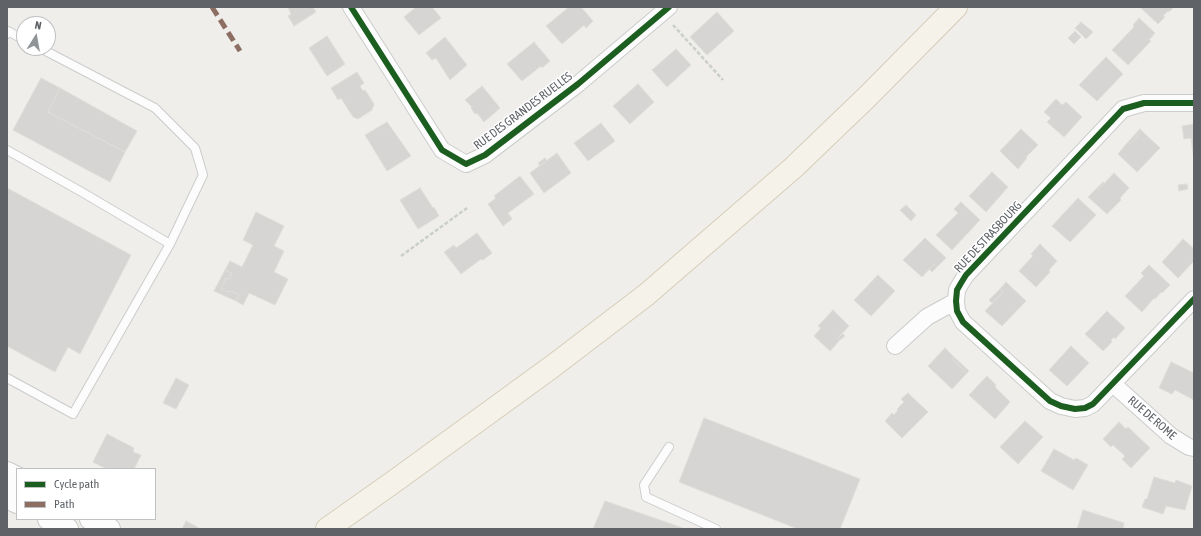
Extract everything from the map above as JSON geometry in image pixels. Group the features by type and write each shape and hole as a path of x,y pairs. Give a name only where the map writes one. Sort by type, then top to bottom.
{"main road":[{"path":"327,529 406,474 553,366 646,295 793,168 868,96 956,7"},
{"path":"7,473 16,478"},
{"path":"7,497 16,502"},
{"path":"51,520 68,529"},
{"path":"93,520 109,529"}],"street":[{"name":"RUE DES GRANDES RUELLES","path":"354,8 442,150 466,164 485,155 578,84 666,10"},
{"name":"RUE DE STRASBOURG","path":"956,301 957,290 966,275 1123,110 1144,103 1194,103"},
{"path":"895,346 927,317 956,301 957,311 964,322 1050,401 1061,406 1075,409 1085,408 1093,404 1194,299"},
{"name":"RUE DE ROME","path":"1113,384 1171,436 1194,448"}],"lane":[{"path":"7,34 8,31 16,36"},
{"path":"7,378 73,414 170,244 203,175 195,148 155,108 55,56"},
{"path":"7,150 87,194 170,244"},
{"path":"669,447 644,485 646,497 716,529"}],"path":[{"path":"666,10 723,80"},
{"path":"401,256 467,208"}],"building":[{"path":"288,7 313,7 316,12 294,26 288,16 291,14"},
{"path":"416,7 432,7 441,18 419,35 404,17"},
{"path":"569,7 581,7 593,21 586,28 584,25 562,44 546,26"},
{"path":"1174,7 1163,16 1165,17 1158,24 1141,8"},
{"path":"717,12 734,31 707,55 690,37"},
{"path":"1139,18 1155,33 1149,40 1151,41 1128,65 1112,50 1134,27 1133,25"},
{"path":"1081,22 1093,32 1086,39 1075,28"},
{"path":"1075,31 1081,37 1074,44 1068,38"},
{"path":"327,36 345,64 327,76 309,48"},
{"path":"445,37 467,65 450,80 436,58 432,60 426,53"},
{"path":"534,42 550,61 522,81 507,64"},
{"path":"676,49 691,65 667,87 652,70"},
{"path":"1106,57 1123,74 1097,101 1079,85"},
{"path":"357,72 364,83 360,86 363,91 365,90 374,104 372,110 358,119 353,117 341,98 338,100 331,88"},
{"path":"41,78 60,88 48,112 125,152 110,182 13,130"},
{"path":"638,84 654,102 630,124 613,106"},
{"path":"482,86 500,108 484,122 477,113 475,114 471,108 472,107 465,100"},
{"path":"60,88 137,131 125,152 48,112"},
{"path":"1056,99 1062,105 1066,102 1082,117 1064,137 1047,122 1051,118 1044,112"},
{"path":"387,122 411,156 387,171 365,135"},
{"path":"601,123 615,141 588,161 574,143"},
{"path":"1194,124 1194,160 1191,138 1184,139 1182,126"},
{"path":"1021,129 1038,145 1026,157 1027,158 1018,169 1000,151"},
{"path":"1140,129 1142,131 1130,144 1128,142"},
{"path":"1142,131 1160,148 1137,172 1118,154 1128,142 1130,144"},
{"path":"557,153 571,173 544,193 530,173"},
{"path":"545,158 547,161 540,166 538,163"},
{"path":"992,172 1008,187 986,212 969,196"},
{"path":"1114,173 1129,188 1120,198 1121,200 1107,214 1088,197 1097,188 1098,190"},
{"path":"520,176 534,194 508,213 512,219 503,226 488,204 496,198 494,196"},
{"path":"1103,182 1104,183 1098,190 1097,188"},
{"path":"1187,184 1188,189 1179,191 1178,185"},
{"path":"7,188 131,255 80,354 68,347 55,372 7,346"},
{"path":"420,188 439,216 418,229 400,200"},
{"path":"1078,198 1096,215 1070,242 1052,226"},
{"path":"961,202 980,220 952,250 936,235 958,213 954,209"},
{"path":"906,205 916,215 911,221 900,210"},
{"path":"256,212 284,226 274,246 284,251 274,272 288,279 275,305 249,293 243,305 236,301 239,295 231,291 228,292 221,289 226,278 229,279 232,273 225,270 230,261 242,267 253,245 243,240"},
{"path":"477,233 492,253 483,260 481,259 461,274 444,252 454,245 456,248"},
{"path":"925,238 946,258 937,267 934,264 922,277 903,260"},
{"path":"1183,239 1194,249 1194,263 1193,262 1178,278 1162,262"},
{"path":"1040,244 1057,261 1049,270 1050,272 1036,287 1019,271 1033,256 1031,254"},
{"path":"934,264 937,267 932,272 929,269"},
{"path":"1149,265 1170,285 1155,299 1154,298 1142,312 1125,296 1144,276 1141,273"},
{"path":"225,270 232,273 229,279 226,278 221,289 228,292 231,291 239,295 236,301 214,291"},
{"path":"878,275 895,291 871,316 854,300"},
{"path":"1006,282 1026,301 1002,326 985,311 1003,292 1000,289"},
{"path":"1000,289 1003,292 992,303 989,300"},
{"path":"833,310 849,326 838,338 840,340 830,351 814,336 821,328 818,326"},
{"path":"1107,311 1125,328 1115,339 1114,337 1111,340 1112,342 1103,351 1085,334"},
{"path":"842,333 845,336 840,340 838,338"},
{"path":"1071,346 1089,363 1067,386 1049,370"},
{"path":"945,348 954,357 952,359 967,373 952,389 928,366"},
{"path":"954,357 969,371 967,373 952,359"},
{"path":"1171,362 1194,373 1194,400 1175,390 1172,394 1159,388"},
{"path":"987,376 996,385 995,387 1010,402 995,419 969,395"},
{"path":"176,378 189,385 176,409 163,403"},
{"path":"908,393 928,412 902,438 885,421 892,413 894,415 898,410 897,409 904,402 901,399"},
{"path":"704,418 860,479 840,529 798,529 679,482"},
{"path":"1025,421 1043,437 1018,464 1000,447"},
{"path":"1119,422 1126,429 1128,427 1150,448 1131,468 1122,459 1125,456 1113,445 1111,447 1103,439"},
{"path":"107,434 134,448 133,452 141,455 134,468 105,468 93,462"},
{"path":"1054,449 1074,460 1076,458 1088,465 1073,490 1041,471"},
{"path":"1154,477 1175,483 1176,480 1192,486 1185,510 1166,506 1163,514 1142,507 1145,499 1147,499"},
{"path":"605,501 683,528 683,529 593,529"},
{"path":"1083,510 1124,523 1123,529 1077,529"},
{"path":"186,521 199,528 199,529 182,529"}],"marked path":[{"path":"212,7 240,51"}],"cycle path":[{"path":"351,7 442,150 466,164 485,155 578,84 669,7"},
{"path":"1194,103 1144,103 1123,109 966,275 957,290 956,301 957,311 963,322 1050,401 1061,406 1075,409 1085,408 1093,404 1194,299"}]}
